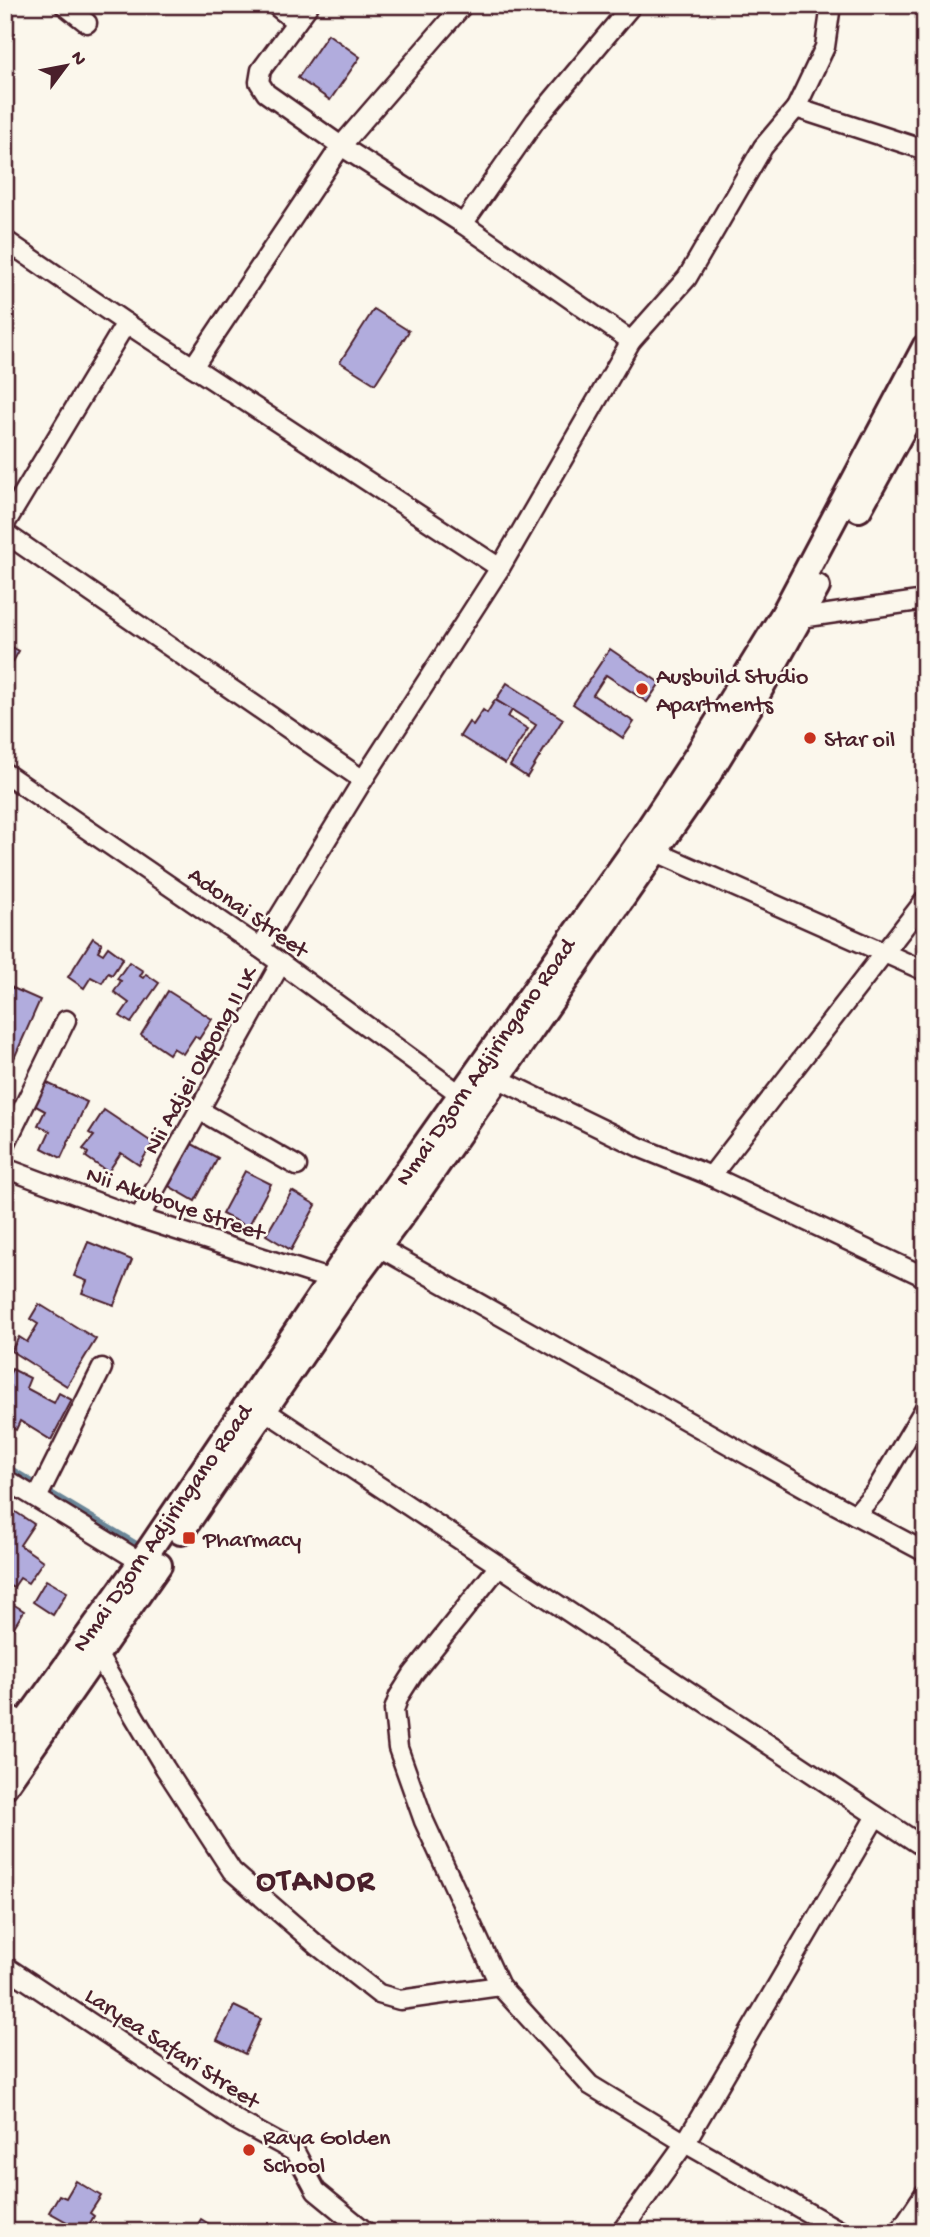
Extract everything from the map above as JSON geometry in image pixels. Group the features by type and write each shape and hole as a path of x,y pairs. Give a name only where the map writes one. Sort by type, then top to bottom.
{"main road":[{"name":"Nmai Dzorn Adjiringano Road","path":"5,1751 15,1718 141,1562 332,1280 497,1078 706,778 801,618 915,394 925,347"},
{"name":"Nmai Dzorn Adjiringano Road","path":"5,1786 377,1246 401,1198 461,1095 639,843 749,673 915,394"}],"street":[{"path":"64,5 87,23"},
{"path":"275,5 296,22"},
{"path":"309,5 261,70 259,82 266,93 341,146 463,224 631,341"},
{"path":"193,367 341,146 463,5"},
{"path":"463,224 535,121 632,5"},
{"path":"260,948 363,780 500,568 631,341 687,278 763,147 796,108 825,47 831,5"},
{"path":"796,108 925,150"},
{"path":"5,240 500,568"},
{"path":"5,524 127,323"},
{"path":"5,533 363,780"},
{"path":"801,618 925,600"},
{"name":"Adonai Street","path":"5,773 260,948 461,1095"},
{"path":"654,851 925,971"},
{"path":"711,1176 925,900"},
{"name":"Nii Adjei Okpong II LK","path":"139,1218 281,963"},
{"path":"5,1145 66,1020"},
{"path":"497,1078 640,1148 711,1176 925,1277"},
{"path":"199,1110 297,1166"},
{"name":"Nii Akuboye Street","path":"5,1168 139,1218 332,1280"},
{"path":"377,1246 925,1552"},
{"path":"37,1498 102,1368"},
{"path":"855,1515 875,1492 925,1408"},
{"path":"264,1410 925,1849"},
{"path":"5,1479 141,1562"},
{"path":"499,1566 413,1674 399,1696 394,1710 398,1748 425,1821 500,1986 590,2085 685,2143 842,2232"},
{"path":"97,1654 232,1871 318,1946 389,1999 408,1999 500,1986"},
{"path":"621,2232 685,2143 876,1816"},
{"name":"Laryea Safari Street","path":"5,1966 238,2121 295,2152 316,2191 366,2232"},
{"path":"899,2232 925,2193"}],"building":[{"path":"328,34 360,57 330,100 298,78"},
{"path":"374,309 409,331 375,384 340,362"},
{"path":"5,643 19,651 5,676"},
{"name":"Ausbuild Studio Apartments","path":"610,649 660,683 647,702 606,675 593,695 634,722 623,738 573,704"},
{"path":"507,683 563,719 527,777 510,766 536,725 496,700"},
{"path":"495,700 512,710 508,717 528,729 505,764 460,736 469,722 473,725 483,710 487,713"},
{"path":"93,938 102,944 98,951 103,954 108,947 123,958 112,975 108,973 102,983 91,977 84,988 68,977"},
{"path":"129,962 143,971 140,976 143,978 146,974 159,983 131,1023 120,1016 129,1003 114,992 121,981 117,979"},
{"path":"6,985 40,1000 12,1063 5,1060"},
{"path":"168,991 212,1019 199,1039 195,1036 183,1054 173,1048 169,1054 141,1035"},
{"path":"45,1082 87,1102 61,1158 42,1148 50,1131 38,1125 45,1111 34,1105"},
{"path":"104,1110 153,1143 139,1165 121,1153 108,1172 86,1157 88,1153 83,1149 94,1136 89,1133"},
{"path":"192,1144 218,1158 195,1201 169,1186"},
{"path":"245,1171 271,1184 248,1227 222,1214"},
{"path":"292,1191 316,1205 291,1250 266,1235"},
{"path":"88,1242 132,1260 114,1305 82,1293 87,1281 74,1276"},
{"path":"39,1304 96,1339 67,1386 11,1351 19,1337 27,1342 38,1324 30,1319"},
{"path":"12,1369 30,1378 26,1388 54,1403 59,1393 72,1400 51,1440 20,1421 16,1430 5,1425 5,1383"},
{"path":"8,1507 34,1524 20,1545 43,1561 28,1583 20,1578 13,1588 5,1582 5,1510"},
{"path":"46,1580 67,1592 53,1615 33,1602"},
{"path":"5,1599 24,1611 5,1641"},
{"path":"234,2006 261,2019 245,2054 217,2040"},
{"path":"76,2181 101,2196 90,2213 94,2216 85,2232 49,2212 59,2195 66,2198"},
{"path":"201,2219 219,2230 222,2224 235,2232 193,2232"}],"waterway":[{"path":"5,1465 144,1548"},
{"path":"100,1547 129,1565"}],"place":[{"name":"Ausbuild Studio Apartments","path":"642,689"},
{"name":"Star oil","path":"810,738"},
{"name":"Pharmacy","path":"189,1538"},
{"name":"Raya Golden School","path":"249,2150"}],"district":[{"name":"OTANOR","path":"316,1878"}]}
